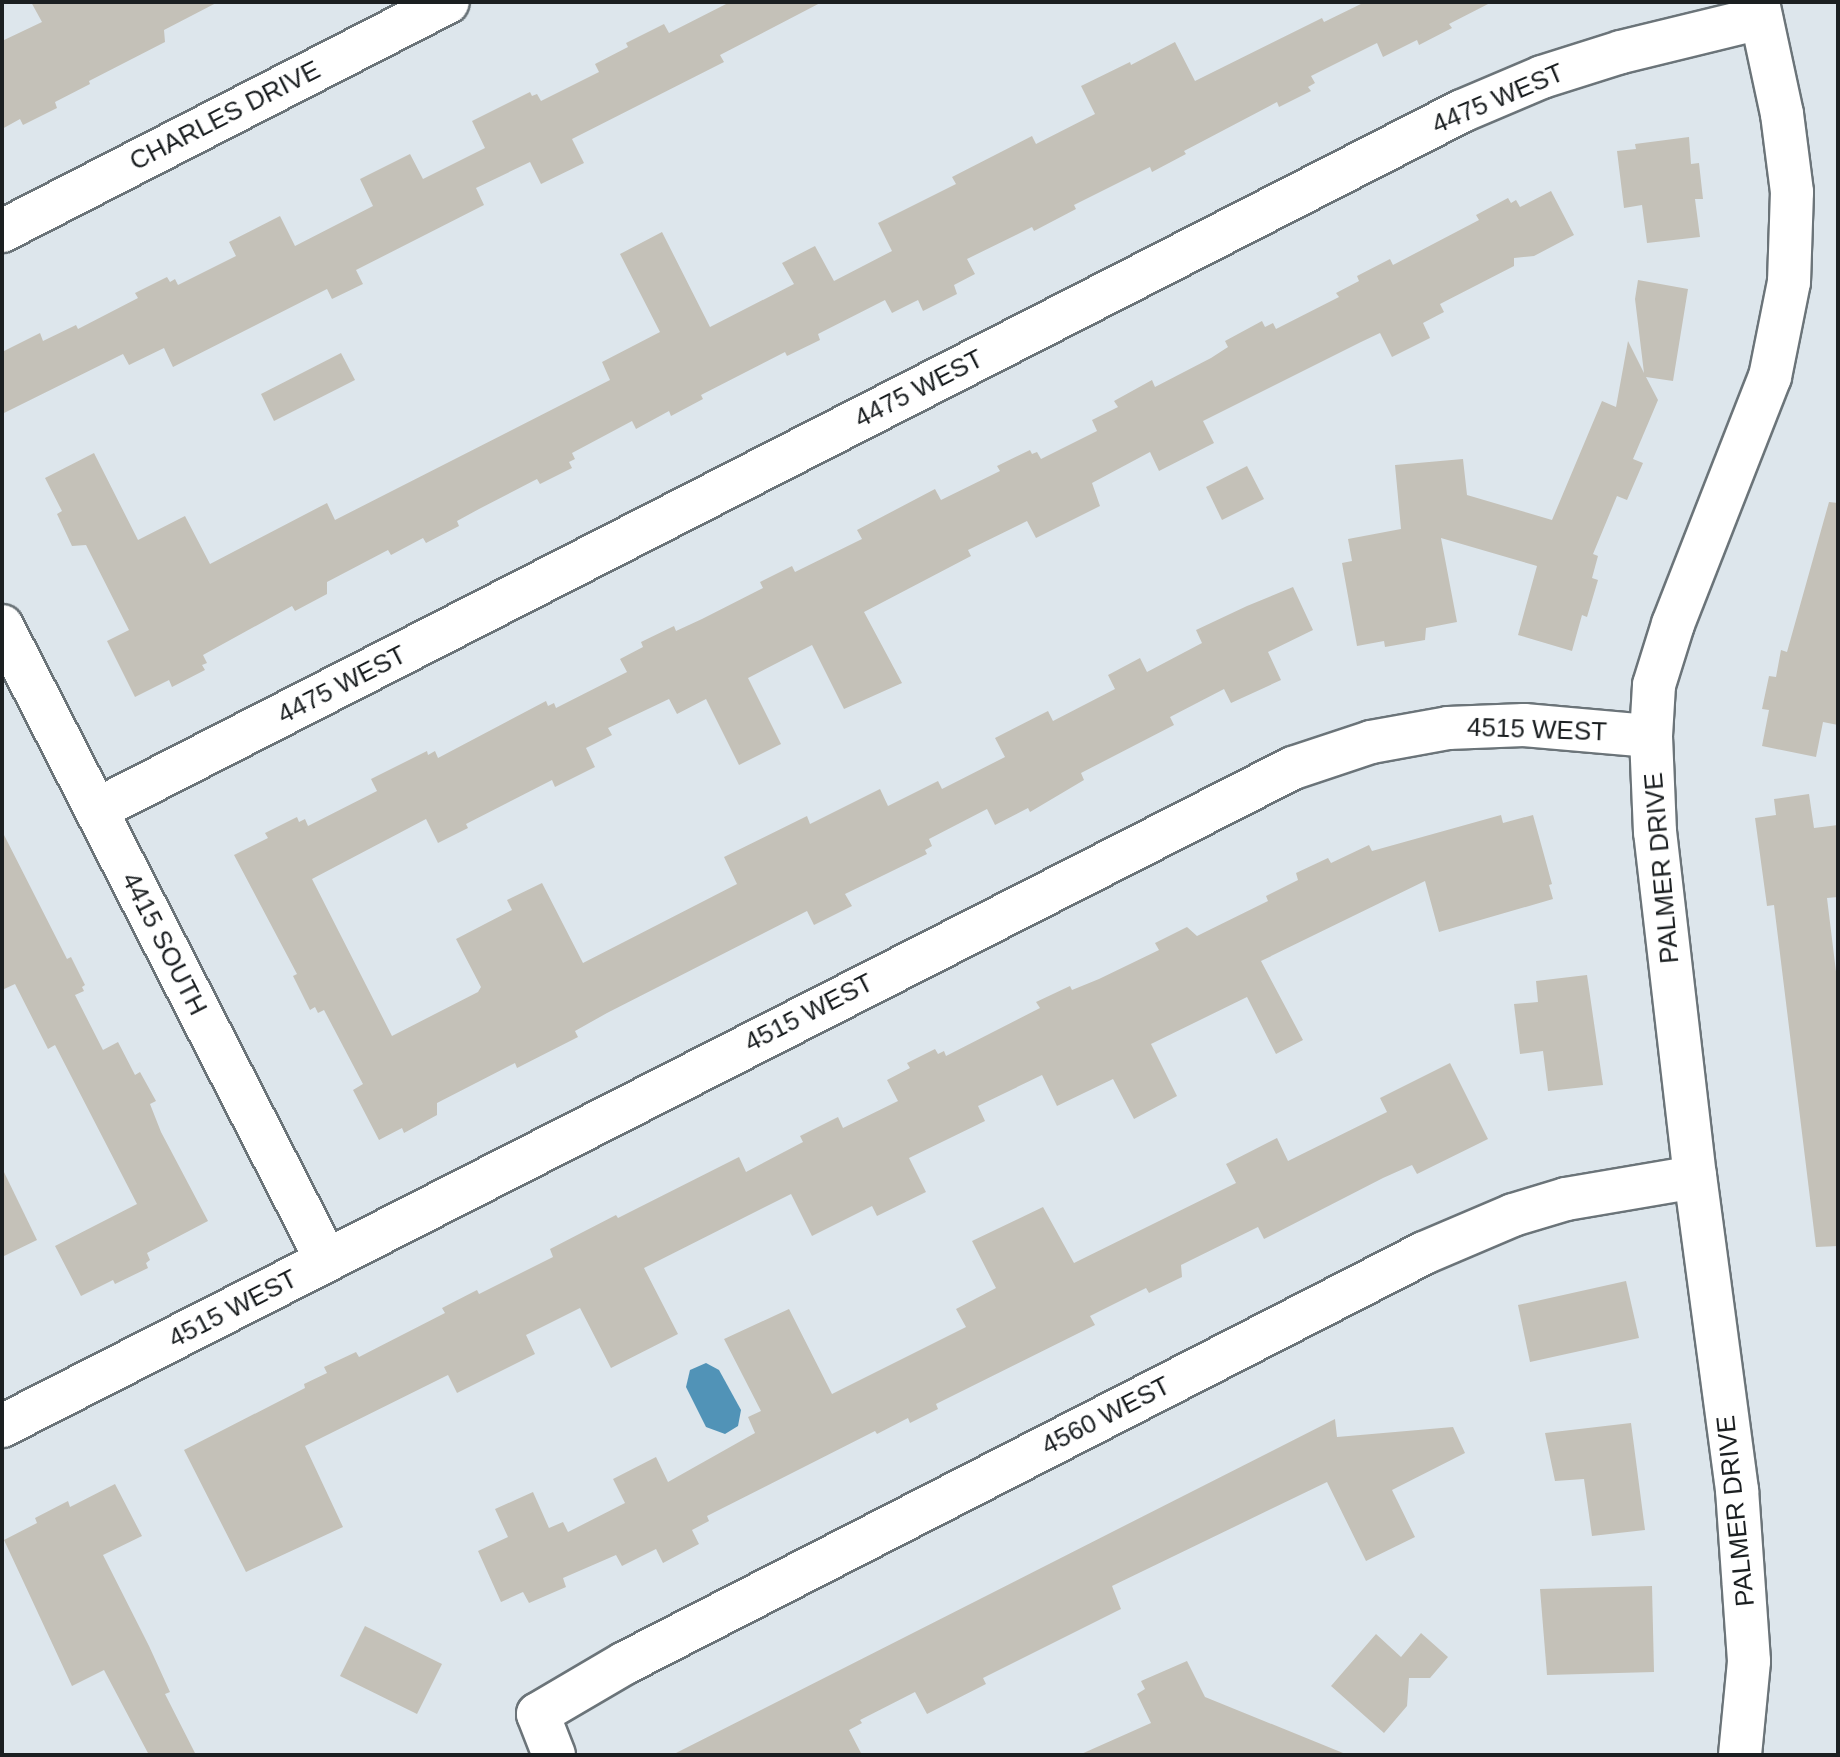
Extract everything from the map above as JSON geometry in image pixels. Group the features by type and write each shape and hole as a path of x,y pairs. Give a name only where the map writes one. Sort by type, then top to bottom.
{"street":[{"name":"CHARLES DRIVE","path":"2,231 448,2"},
{"name":"PALMER DRIVE","path":"1740,1755 1749,1661 1737,1490 1695,1177 1655,832 1651,736 1654,685 1673,624 1770,377 1789,282 1792,192 1782,114 1759,10"},
{"name":"4475 WEST","path":"96,810 1462,111 1542,77 1759,10"},
{"name":"4415 SOUTH","path":"2,626 327,1261"},
{"name":"4515 WEST","path":"2,1426 1293,768 1371,742 1448,728 1524,725 1651,736"},
{"name":"4560 WEST","path":"554,1755 538,1714 625,1663 1424,1253 1513,1215 1566,1199 1695,1177"}],"water":[{"path":"706,1363 719,1370 741,1410 738,1426 725,1434 706,1427 686,1387 690,1370"}],"building":[{"path":"31,2 218,2 164,30 165,42 89,81 90,84 55,102 57,108 23,125 20,119 2,129 2,41 42,22"},
{"path":"730,2 822,2 720,55 724,62 572,139 584,163 541,184 530,162 476,188 484,205 356,270 363,284 332,299 327,289 173,367 164,348 129,365 123,354 2,414 2,352 40,333 43,341 76,325 78,329 138,298 135,293 167,277 170,282 175,279 178,285 236,256 229,242 280,216 295,246 373,206 360,179 410,154 423,179 485,148 472,121 530,92 532,96 537,94 541,101 599,72 595,64 628,47 626,43 664,24 669,33"},
{"path":"1365,2 1492,2 1449,24 1452,28 1419,45 1417,40 1383,57 1377,43 1311,76 1315,83 1308,87 1311,91 1279,107 1277,102 1184,151 1186,154 1152,172 1150,167 1074,205 1076,209 1034,231 1032,227 967,259 975,274 954,285 957,294 923,311 918,300 892,313 885,300 818,334 820,340 787,356 785,352 701,395 703,399 671,416 669,411 636,429 632,421 572,453 575,459 569,462 572,468 540,484 537,479 457,521 459,526 426,543 423,538 391,555 388,550 327,582 327,594 295,611 292,606 203,655 207,663 202,665 205,670 172,687 169,680 135,697 107,641 129,630 86,545 72,546 57,514 62,511 45,478 94,453 138,540 185,516 210,564 327,503 335,520 610,380 602,362 660,332 620,254 662,232 710,327 794,284 782,263 815,246 834,281 892,251 878,223 956,184 952,177 1032,136 1036,144 1095,114 1081,86 1175,42 1195,81 1322,18 1324,22"},
{"path":"1689,137 1691,164 1699,163 1703,199 1695,199 1700,237 1647,243 1642,205 1624,208 1617,151 1636,149 1635,144"},
{"path":"1551,191 1574,235 1534,256 1514,258 1514,266 1440,304 1444,312 1423,323 1430,338 1392,357 1380,333 1361,342 1203,421 1214,443 1159,471 1150,452 1092,483 1100,506 1036,538 1027,521 968,550 971,556 864,612 902,683 844,709 812,645 748,678 781,744 739,765 706,699 677,714 669,699 608,728 612,735 586,748 595,767 555,787 552,780 466,824 468,828 438,843 426,819 312,879 392,1036 478,992 481,987 456,939 512,910 507,900 542,883 583,963 737,884 724,857 807,816 810,824 880,789 888,806 938,781 942,789 1005,757 995,738 1048,711 1053,721 1115,689 1108,675 1140,658 1147,672 1202,643 1196,630 1247,606 1293,587 1313,630 1268,652 1281,680 1231,703 1224,689 1170,717 1174,725 1081,773 1084,780 1030,812 1028,808 995,825 987,809 929,839 932,846 925,850 927,854 845,894 852,906 814,925 807,911 607,1013 575,1031 578,1037 517,1068 515,1063 437,1103 437,1115 404,1133 402,1128 379,1140 353,1090 363,1084 324,1010 318,1013 315,1007 310,1010 293,976 297,974 234,855 268,838 265,833 297,817 299,822 305,819 308,826 377,791 371,779 427,751 428,755 435,751 438,758 546,701 548,706 554,703 556,708 627,672 620,659 643,647 641,642 674,626 676,631 702,619 763,588 760,582 792,566 795,572 862,539 857,530 935,489 941,500 1000,471 997,466 1030,450 1032,454 1037,452 1041,459 1097,431 1092,420 1118,407 1114,401 1152,380 1155,387 1211,358 1228,347 1225,341 1262,321 1265,327 1273,323 1276,329 1339,297 1336,293 1359,281 1357,276 1390,259 1393,265 1479,220 1476,215 1508,198 1511,203 1516,200 1520,207"},
{"path":"1638,280 1688,289 1673,381 1646,377 1658,400 1633,459 1643,463 1627,500 1617,496 1593,554 1598,556 1592,578 1598,580 1587,617 1582,615 1572,651 1518,635 1537,566 1441,538 1457,622 1426,628 1425,640 1385,647 1384,641 1357,646 1342,563 1352,561 1348,539 1401,529 1395,465 1463,459 1467,495 1552,520 1602,401 1616,407 1628,341 1644,373 1635,299"},
{"path":"341,353 355,380 274,421 261,394"},
{"path":"1247,466 1264,499 1222,520 1206,487"},
{"path":"1829,502 1838,503 1838,725 1823,722 1816,757 1762,746 1769,710 1762,709 1769,676 1776,677 1781,650 1787,652"},
{"path":"1809,794 1814,828 1838,825 1838,897 1827,898 1838,988 1838,1246 1816,1247 1774,905 1767,906 1755,818 1776,815 1774,799"},
{"path":"1501,815 1503,823 1533,815 1552,884 1549,885 1553,899 1439,932 1425,881 1261,961 1303,1040 1276,1054 1247,997 1151,1044 1177,1096 1134,1119 1113,1079 1057,1106 1042,1075 978,1106 985,1121 909,1158 926,1192 877,1216 872,1206 812,1236 791,1194 644,1268 678,1334 611,1368 580,1308 526,1335 535,1354 457,1393 448,1375 305,1446 343,1527 246,1572 184,1450 305,1388 304,1384 327,1373 324,1367 356,1352 359,1357 445,1313 442,1308 477,1290 479,1294 553,1257 550,1249 616,1215 618,1218 739,1157 746,1172 803,1142 800,1136 838,1117 843,1128 898,1101 887,1080 910,1068 907,1063 935,1049 938,1054 944,1051 946,1056 1040,1008 1036,1002 1070,986 1072,990 1099,979 1159,950 1155,943 1187,927 1197,936 1268,901 1266,896 1298,880 1296,873 1328,858 1331,863 1369,845 1372,851"},
{"path":"2,831 67,959 71,957 85,985 82,987 84,991 75,995 103,1050 118,1042 135,1075 140,1072 156,1101 150,1104 161,1132 208,1221 147,1253 150,1260 146,1263 148,1268 115,1284 113,1280 81,1296 55,1246 137,1204 55,1045 48,1049 15,984 2,990"},
{"path":"1587,975 1603,1085 1548,1091 1543,1051 1520,1054 1514,1004 1538,1002 1536,981"},
{"path":"1450,1063 1488,1139 1417,1174 1412,1165 1264,1239 1258,1227 1181,1265 1182,1277 1149,1293 1146,1288 1090,1316 1095,1325 936,1404 938,1409 910,1423 908,1418 877,1434 875,1431 707,1516 709,1521 692,1530 699,1544 663,1563 656,1549 622,1566 616,1555 563,1578 566,1587 529,1603 523,1592 501,1602 478,1551 508,1537 495,1509 533,1492 549,1528 563,1522 568,1532 625,1503 613,1479 656,1457 668,1482 755,1433 748,1417 761,1411 724,1339 789,1309 832,1394 966,1327 956,1309 996,1288 972,1241 1043,1207 1074,1263 1236,1183 1226,1164 1277,1138 1288,1161 1387,1112 1380,1098"},
{"path":"2,1168 37,1240 2,1257"},
{"path":"1626,1281 1639,1338 1530,1362 1518,1305"},
{"path":"1335,1419 1337,1437 1453,1427 1465,1453 1392,1490 1415,1537 1366,1561 1327,1482 1112,1586 1121,1609 983,1678 986,1684 927,1714 915,1692 860,1720 862,1723 849,1730 862,1755 672,1755"},
{"path":"1631,1423 1645,1530 1592,1536 1584,1479 1555,1481 1545,1433"},
{"path":"115,1484 142,1536 103,1555 149,1646 170,1692 165,1694 196,1755 149,1755 104,1670 72,1686 4,1540 37,1523 35,1518 68,1501 70,1507"},
{"path":"1652,1586 1654,1672 1547,1675 1540,1589"},
{"path":"365,1626 442,1664 417,1714 340,1676"},
{"path":"1421,1633 1448,1657 1430,1678 1409,1678 1407,1706 1384,1733 1331,1686 1376,1634 1401,1657"},
{"path":"1187,1661 1205,1697 1348,1755 1079,1755 1151,1723 1137,1694 1145,1689 1141,1681"}]}
